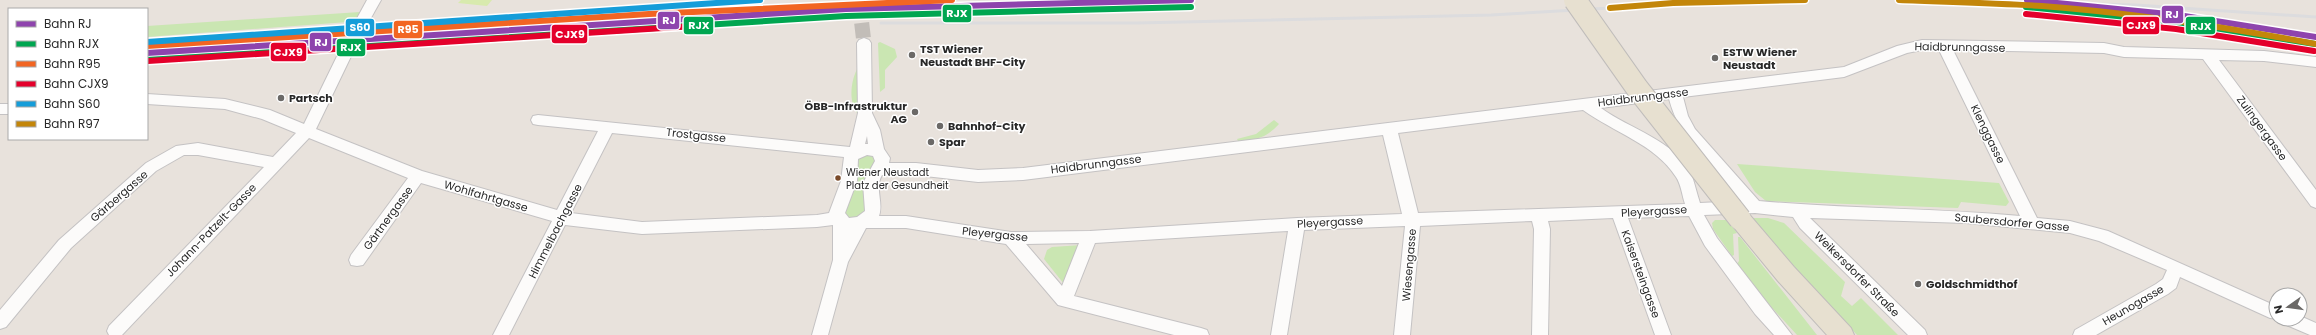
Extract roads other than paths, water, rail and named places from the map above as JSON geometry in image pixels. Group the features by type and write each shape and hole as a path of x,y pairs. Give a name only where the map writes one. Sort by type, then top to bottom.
{"main road":[{"path":"1575,0 1637,88 1748,213 1786,274 1842,335"}],"street":[{"path":"362,22 374,0"},
{"path":"840,262 838,208 850,178 849,161 855,152 865,113 864,43"},
{"name":"Johann-Patzelt-Gasse","path":"115,331 275,162 308,130 349,46"},
{"name":"Haidbrunngasse","path":"879,158 916,169 946,174 992,176 1844,72 1857,70 1910,46 2104,48 2124,52 2264,56 2316,62"},
{"name":"Klenggasse","path":"1944,46 2031,222"},
{"name":"Zulingergasse","path":"2208,54 2316,202"},
{"path":"1675,93 1681,116 1690,133 1748,213"},
{"name":"Wohlfahrtgasse","path":"148,99 224,104 265,114 308,130 418,176 562,218 613,226 642,228 839,220 850,225 866,218"},
{"path":"1586,104 1607,120 1649,142 1670,158 1684,176 1703,229 1711,242 1727,261 1761,309 1784,335"},
{"path":"820,335 840,262 866,218 873,178 879,158 874,130 865,113"},
{"name":"Trostgasse","path":"538,120 833,148 855,152 867,149 879,158"},
{"name":"Himmelbachgasse","path":"501,335 608,126"},
{"name":"Wiesengasse","path":"1389,127 1414,231 1402,335"},
{"name":"Gärbergasse","path":"0,322 65,244 151,167 180,150 198,149 275,162"},
{"name":"Gärtnergasse","path":"357,260 418,176"},
{"name":"Pleyergasse","path":"866,218 906,222 1011,238 1090,237 1297,224 1538,214 1620,213 1695,209 1748,213"},
{"name":"Saubersdorfer Gasse","path":"1748,213 1798,211 1966,217 2070,226 2102,235 2268,309"},
{"name":"Weikersdorfer Straße","path":"1798,211 1806,224 1919,335"},
{"name":"Kaisersteingasse","path":"1620,213 1663,335"},
{"path":"1538,214 1542,229 1540,335"},
{"path":"1279,335 1297,224"},
{"path":"1064,300 1090,237"},
{"path":"1011,238 1064,300 1201,335"},
{"name":"Heunogasse","path":"2082,335 2162,289 2170,283 2176,267"},
{"path":"1786,274 1808,310 1828,335"}],"tunnel":[{"path":"859,0 864,43"},
{"path":"349,46 362,22"}],"railway":[{"path":"2057,3 2136,5 2316,17"},
{"path":"881,23 1137,23 1491,15 1610,8"}],"rail line":[{"name":"S60","path":"148,42 760,0"},
{"name":"R95","path":"148,46 649,14 952,0"},
{"name":"RJ","path":"148,53 846,9 1191,0"},
{"name":"R97","path":"1610,8 1673,3 1805,0"},
{"name":"R97","path":"1899,0 2042,6 2111,12 2214,26 2316,44"},
{"name":"RJ","path":"2027,0 2178,15 2316,37"},
{"name":"RJX","path":"148,60 846,16 1191,7"},
{"name":"RJX","path":"2026,7 2177,22 2315,44"},
{"name":"CJX9","path":"2026,14 2176,29 2314,51"},
{"name":"CJX9","path":"148,61 710,25"}],"place":[{"name":"TST Wiener Neustadt BHF-City","path":"912,55"},
{"name":"ESTW Wiener Neustadt","path":"1715,58"},
{"name":"Partsch","path":"281,98"},
{"name":"ÖBB-Infrastruktur AG","path":"915,112"},
{"name":"Bahnhof-City","path":"940,126"},
{"name":"Spar","path":"931,142"},
{"name":"Wiener Neustadt Platz der Gesundheit","path":"838,178"},
{"name":"Goldschmidthof","path":"1918,284"}]}
